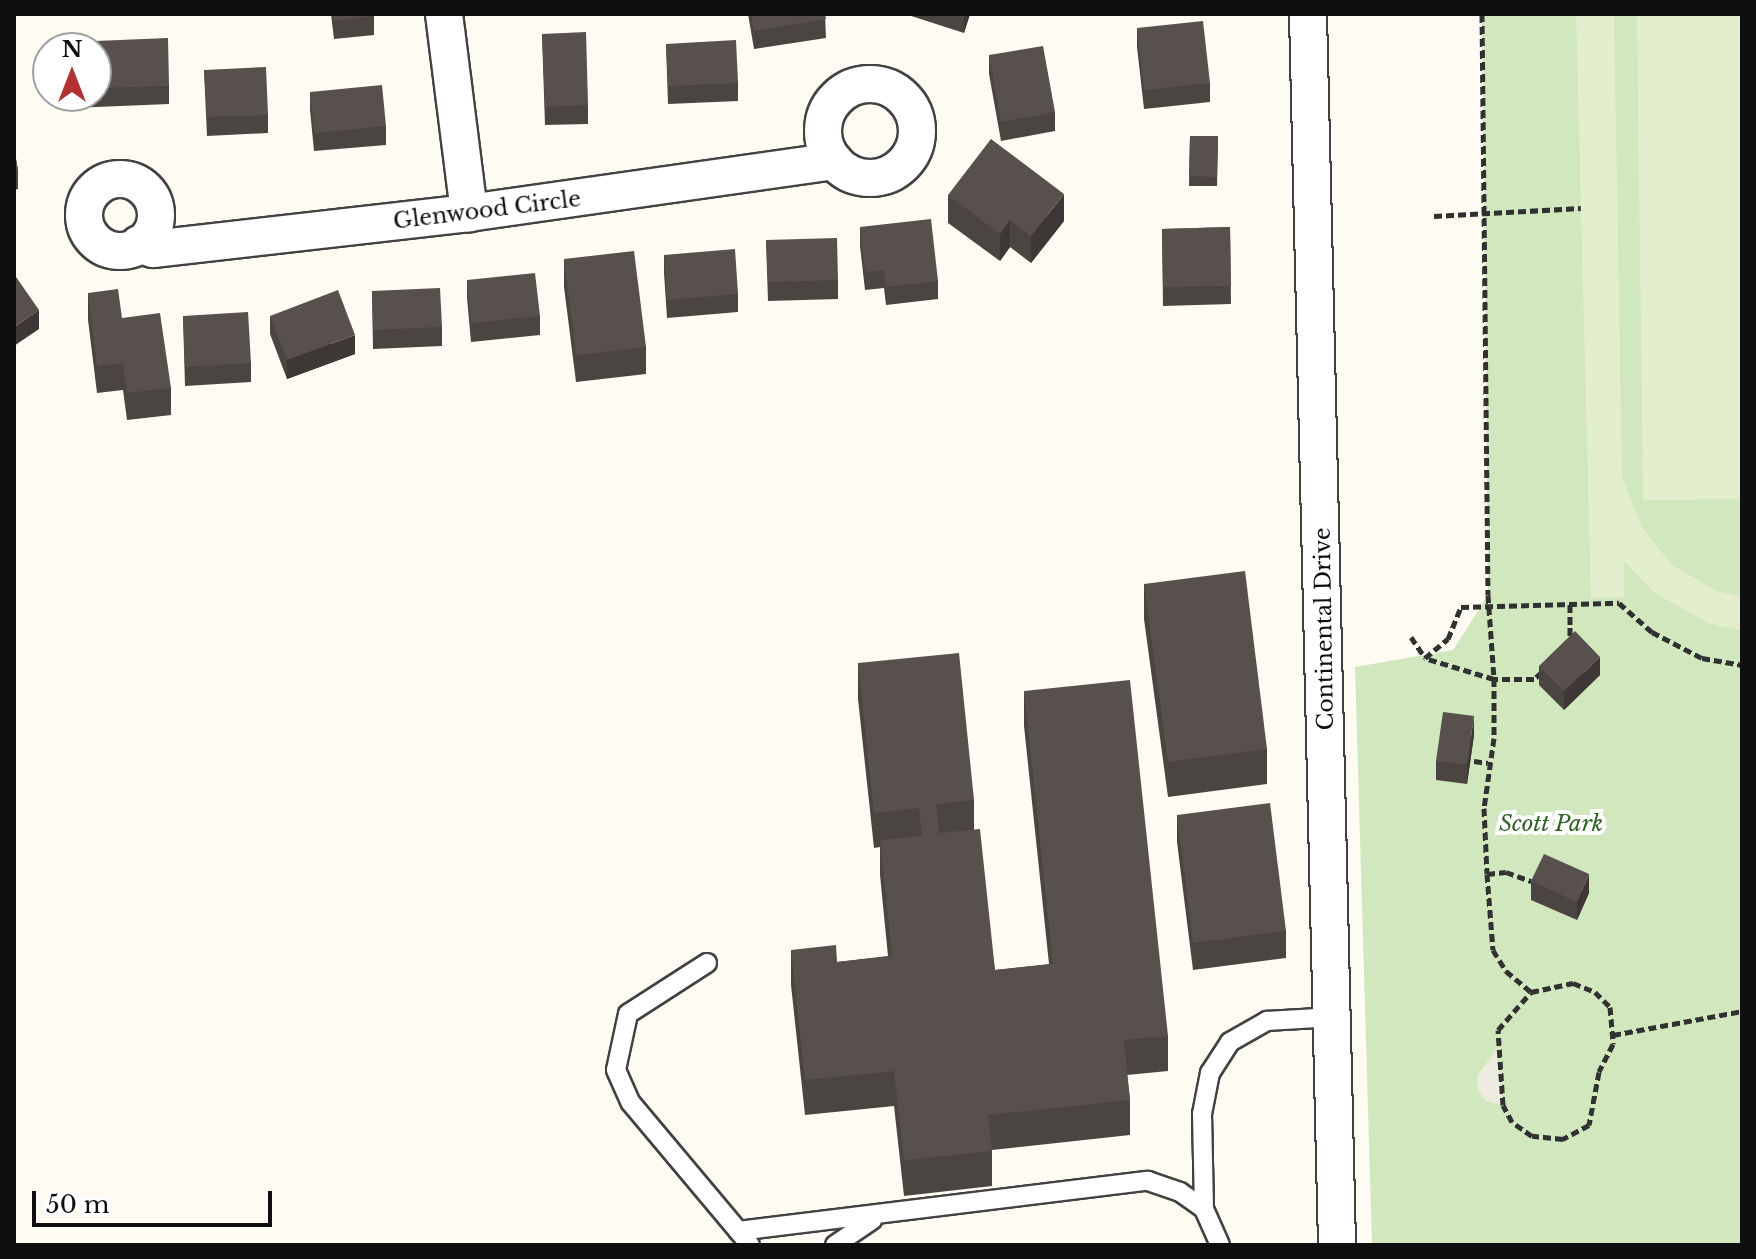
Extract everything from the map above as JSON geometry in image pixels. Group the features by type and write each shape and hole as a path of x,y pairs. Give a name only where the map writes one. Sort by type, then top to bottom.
{"street":[{"path":"444,14 469,213"},
{"name":"Continental Drive","path":"1308,14 1337,1245"},
{"name":"Glenwood Circle","path":"139,244 153,249 469,213 834,161"}],"lane":[{"path":"707,963 628,1014 616,1070 631,1103 744,1238 886,1213 1148,1181 1180,1192 1204,1209"},
{"path":"1220,1245 1204,1209 1202,1114 1210,1073 1230,1042 1267,1021 1334,1017"},
{"path":"835,1245 886,1213"}],"path":[{"path":"1482,14 1488,606 1494,679 1484,808 1487,874 1493,950 1506,971 1531,992"},
{"path":"1434,216 1581,208"},
{"path":"1425,658 1448,639 1461,607 1619,603 1652,632 1702,658 1742,665"},
{"path":"1561,653 1570,645 1570,604"},
{"path":"1411,637 1425,658 1494,679 1534,679 1552,662"},
{"path":"1474,761 1488,763"},
{"path":"1487,874 1506,872 1531,881"},
{"path":"1573,983 1595,992 1610,1007 1613,1035 1599,1072 1589,1125 1563,1139 1532,1136 1512,1122 1503,1105 1497,1059 1498,1030 1531,992 1573,983"},
{"path":"1613,1035 1629,1036 1742,1011"}],"green space":[{"name":"Scott Park","path":"1482,14 1742,14 1742,1245 1372,1245 1355,667 1453,650 1488,595"},
{"path":"1576,14 1614,14 1622,476 1642,528 1672,565 1717,591 1742,597 1742,631 1708,623 1655,593 1624,561 1624,597 1591,598"},
{"path":"1637,14 1742,14 1742,499 1643,500"}],"shaded area":[{"path":"1497,1049 1503,1105 1486,1101 1478,1090 1477,1076"}],"building":[{"path":"333,14 374,14 374,16 334,21"},
{"path":"751,14 825,14 826,19 754,31"},
{"path":"1203,21 1210,83 1144,90 1137,28"},
{"path":"586,32 588,105 545,107 542,34"},
{"path":"168,38 169,86 112,88 112,40"},
{"path":"736,40 738,83 668,86 666,44"},
{"path":"1043,46 1055,112 1001,122 989,55"},
{"path":"266,67 268,115 207,117 204,70"},
{"path":"382,85 386,126 314,133 310,92"},
{"path":"1190,136 1218,136 1217,177 1189,176"},
{"path":"991,139 1064,194 1031,236 1010,220 1000,234 948,195"},
{"path":"14,148 18,170 14,171"},
{"path":"931,219 938,281 886,287 884,270 865,272 860,227"},
{"path":"1230,227 1231,286 1163,287 1162,229"},
{"path":"837,238 838,280 768,282 766,240"},
{"path":"735,249 738,294 667,300 664,255"},
{"path":"634,251 646,347 576,355 564,259"},
{"path":"535,273 540,316 471,323 467,280"},
{"path":"14,274 39,310 14,327"},
{"path":"440,288 442,327 373,330 372,291"},
{"path":"118,289 122,318 160,313 171,388 127,393 123,363 97,366 88,293"},
{"path":"338,290 355,335 287,360 270,316"},
{"path":"248,312 251,363 185,367 183,316"},
{"path":"1245,571 1267,749 1168,762 1144,584"},
{"path":"1575,631 1600,657 1564,691 1539,666"},
{"path":"959,653 974,800 936,804 939,833 980,829 995,970 1053,964 1024,691 1130,680 1168,1036 1124,1040 1130,1100 988,1115 992,1151 904,1160 894,1071 805,1080 791,950 836,945 837,962 892,956 880,840 922,836 919,808 874,813 858,663"},
{"path":"1443,712 1474,716 1467,765 1436,761"},
{"path":"1270,803 1286,931 1193,943 1177,815"},
{"path":"1544,854 1589,874 1577,902 1531,881"}]}
